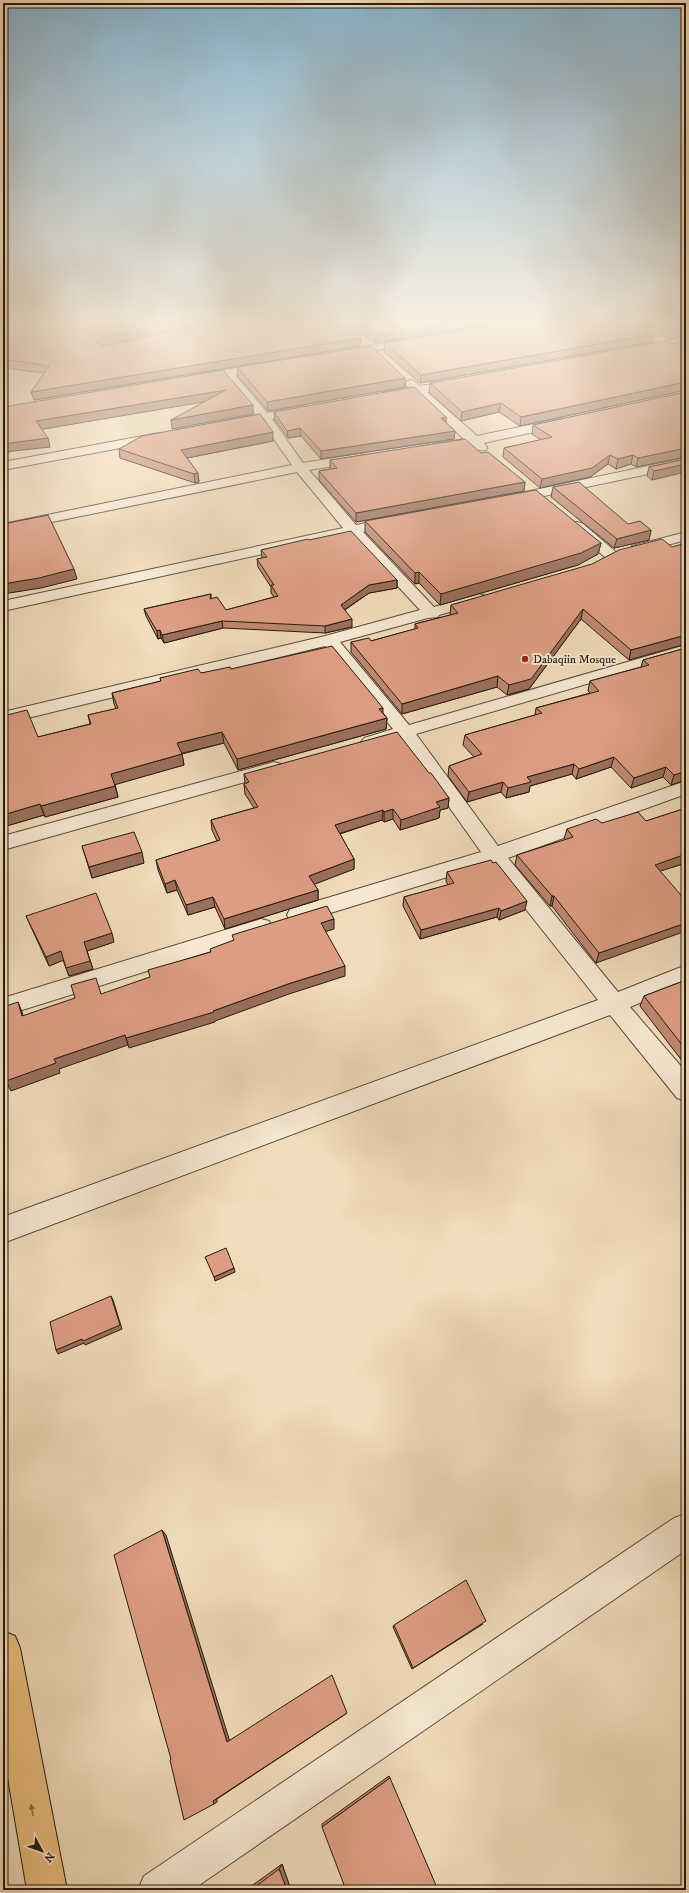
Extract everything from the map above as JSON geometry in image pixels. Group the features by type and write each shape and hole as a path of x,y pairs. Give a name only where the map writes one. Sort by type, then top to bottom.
{"highway":[{"path":"3,1648 47,1890"}],"street":[{"path":"257,408 300,467 352,529 432,614"},
{"path":"218,426 316,408"},
{"path":"437,408 491,456"},
{"path":"426,448 473,441 572,420"},
{"path":"3,466 172,434"},
{"path":"3,528 300,467 371,457"},
{"path":"500,501 686,462"},
{"path":"527,484 551,504"},
{"path":"3,606 407,518"},
{"path":"569,519 604,558 686,536"},
{"path":"3,718 329,640 432,614 496,594"},
{"path":"329,640 405,732 494,855 614,1004 686,1090"},
{"path":"352,747 686,650"},
{"path":"3,843 291,764"},
{"path":"3,1007 494,855 686,787"},
{"path":"3,1230 614,1004 686,974"},
{"path":"158,1890 686,1530"}],"building":[{"path":"3,408 114,408 36,421 48,438 3,444"},
{"path":"192,408 235,408 171,420"},
{"path":"294,408 437,408 446,417 441,418 455,431 321,451 300,428 287,431 274,412"},
{"path":"458,408 478,408 462,412"},
{"path":"509,408 562,408 521,417"},
{"path":"610,408 686,408 686,448 638,458 633,455 618,459 610,455 592,468 542,479 504,448 552,437 533,425"},
{"path":"260,414 273,432 181,450 198,473 194,474 119,449 142,436"},
{"path":"465,439 481,453 488,452 525,482 356,513 319,471 337,468 330,460"},
{"path":"686,459 686,464 654,471 649,467"},
{"path":"579,482 628,524 640,521 651,530 617,539 553,487"},
{"path":"536,490 601,543 581,553 441,594 419,572 415,573 365,521"},
{"path":"48,515 74,569 39,578 3,584 3,524"},
{"path":"351,531 397,580 369,585 341,605 352,619 325,626 222,621 162,635 160,630 157,631 144,609 211,594 210,599 217,597 226,610 278,596 271,585 274,585 257,559 267,557 261,550"},
{"path":"662,539 672,547 686,543 686,635 631,650 583,609 531,679 509,685 498,676 402,704 351,642 369,638 371,641 418,628 415,624 458,613 451,605 592,564 619,550"},
{"path":"332,646 383,708 379,709 387,718 237,759 222,732 177,743 182,754 111,774 115,786 41,806 40,804 3,815 3,716 27,710 38,737 91,724 88,715 118,708 112,693 161,681 160,678 198,669 201,673 230,667 231,669"},
{"path":"686,648 686,771 674,775 666,767 634,778 614,757 579,769 574,764 527,777 531,782 508,788 503,782 469,792 449,766 482,754 465,735 542,713 536,708 599,691 590,681 649,665 643,660"},
{"path":"397,732 429,773 431,773 449,798 436,802 440,807 401,820 393,809 384,812 383,810 335,825 354,859 309,876 318,890 224,919 213,897 186,905 175,880 165,884 156,860 220,840 211,820 258,807 244,784 249,782 244,774"},
{"path":"686,808 686,854 655,865 686,901 686,923 599,953 554,896 552,896 517,855 573,837 567,829 596,819 602,823 638,812 646,821"},
{"path":"134,832 142,852 89,867 82,846"},
{"path":"491,860 493,863 496,862 527,901 501,911 499,908 421,930 404,897 454,883 447,872"},
{"path":"96,893 112,933 84,942 90,961 66,968 61,951 46,957 26,916"},
{"path":"327,906 334,919 321,923 345,966 288,984 213,1011 214,1012 126,1038 125,1035 54,1059 56,1063 6,1081 3,1072 3,1007 18,1002 22,1016 75,998 71,985 96,978 101,994 150,977 148,970 211,952 210,949 234,940 232,935"},
{"path":"686,980 686,1050 644,996"},
{"path":"226,1248 234,1268 214,1277 205,1257"},
{"path":"111,1296 120,1325 83,1341 82,1339 56,1350 50,1322"},
{"path":"162,1530 227,1742 332,1675 347,1713 213,1801 214,1804 184,1820 171,1759 114,1555"},
{"path":"466,1580 486,1621 413,1668 394,1625"},
{"path":"390,1778 438,1890 346,1890 322,1827"},
{"path":"279,1869 287,1890 251,1890"}],"place":[{"name":"Dabaqiin Mosque","path":"525,659"}]}
